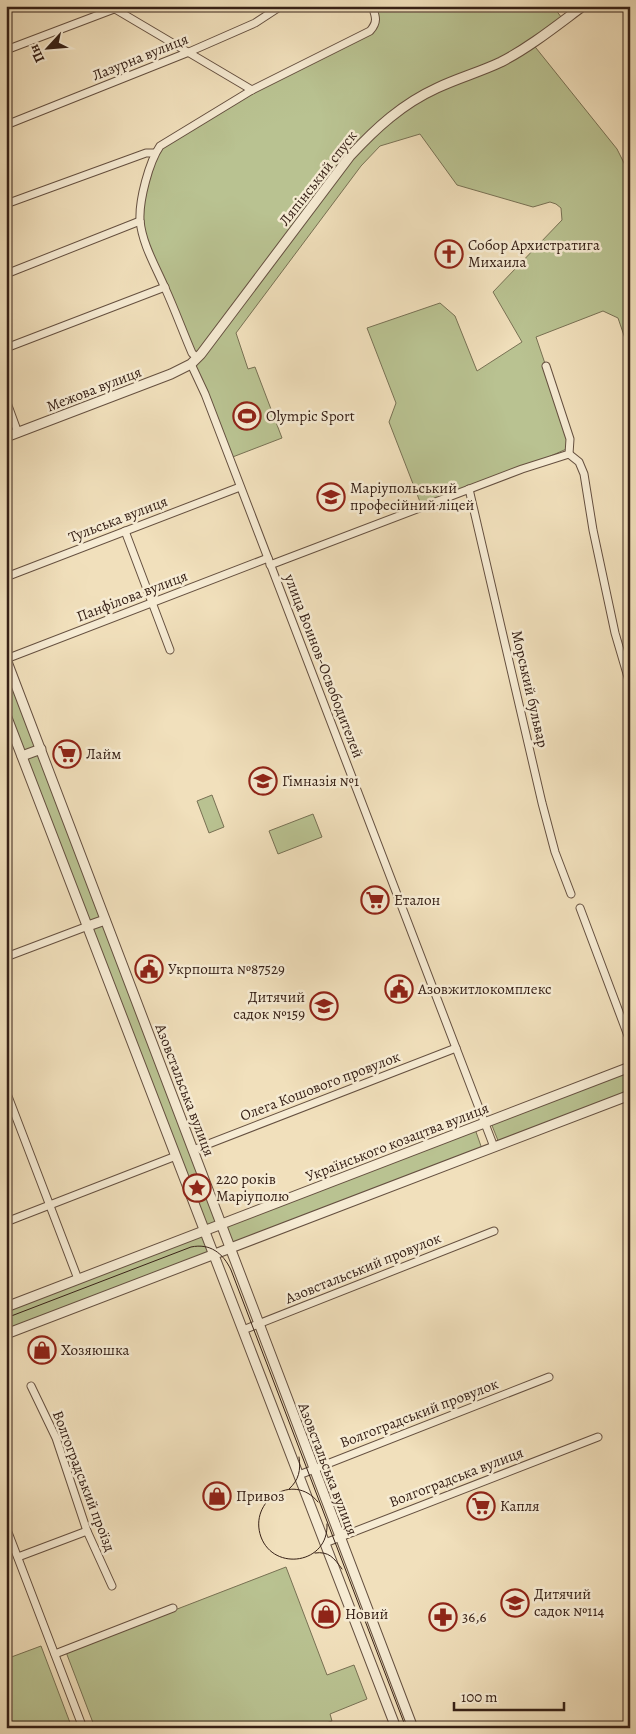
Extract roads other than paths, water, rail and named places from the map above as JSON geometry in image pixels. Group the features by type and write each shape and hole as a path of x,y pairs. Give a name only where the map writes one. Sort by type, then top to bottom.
{"street":[{"name":"Лазурна вулиця","path":"6,125 189,52 255,23 281,6"},
{"path":"6,274 140,221 143,193 155,153 160,146 252,90 370,31 375,26 376,19 372,6"},
{"name":"Ляпінський спуск","path":"194,361 350,156 374,130 424,94 486,69 516,53 583,6"},
{"path":"6,50 118,8 252,90"},
{"path":"6,204 146,153 155,153"},
{"name":"улица Воинов-Освободителей","path":"140,221 152,259 192,353 205,394 240,487 494,1146"},
{"path":"6,348 165,287"},
{"name":"Межова вулиця","path":"6,437 171,374 194,361"},
{"path":"546,366 570,439 569,454 580,462 584,474 593,530 613,624 630,684"},
{"path":"6,400 18,433"},
{"name":"Панфілова вулиця","path":"6,659 152,603 522,469 569,454"},
{"name":"Тульська вулиця","path":"6,577 240,487"},
{"name":"Морський бульвар","path":"469,489 542,803 555,852 571,894"},
{"path":"125,531 170,650"},
{"name":"Азовстальська вулиця","path":"6,659 412,1728"},
{"name":"Азовстальська вулиця","path":"6,714 396,1728"},
{"path":"22,756 40,749"},
{"path":"580,908 630,1041"},
{"path":"6,957 106,920"},
{"name":"Олега Кошового провулок","path":"193,1150 456,1048"},
{"name":"Українського козацтва вулиця","path":"6,1307 630,1067"},
{"path":"6,1091 78,1279"},
{"path":"6,1334 630,1095"},
{"path":"6,1222 176,1156"},
{"name":"Азовстальський провулок","path":"243,1330 494,1232"},
{"name":"Волгоградський провулок","path":"299,1475 550,1377"},
{"name":"Волгоградський проїзд","path":"31,1386 56,1438 87,1531 112,1586"},
{"name":"Волгоградська вулиця","path":"325,1543 598,1437"},
{"path":"6,1527 83,1728"},
{"path":"18,1557 87,1531"},
{"path":"55,1654 173,1608"}],"tram line":[{"path":"6,1318 191,1247 210,1248 220,1254 231,1270 406,1728"},
{"path":"289,1489 298,1475 299,1457"},
{"path":"318,1502 308,1493 297,1489 275,1494 261,1512 259,1524 261,1537 268,1548 277,1555 288,1559 300,1559 310,1555 319,1548 325,1537 327,1524"},
{"path":"315,1553 328,1554 342,1569"}],"place":[{"name":"Собор Архистратига Михаила","path":"449,254"},
{"name":"Olympic Sport","path":"247,416"},
{"name":"Маріупольський професійний ліцей","path":"331,497"},
{"name":"Лайм","path":"67,754"},
{"name":"Гімназія №1","path":"263,781"},
{"name":"Еталон","path":"375,900"},
{"name":"Укрпошта №87529","path":"149,969"},
{"name":"Азовжитлокомплекс","path":"399,989"},
{"name":"Дитячий садок №159","path":"324,1006"},
{"name":"220 років Маріуполю","path":"197,1188"},
{"name":"Хозяюшка","path":"42,1350"},
{"name":"Привоз","path":"217,1496"},
{"name":"Капля","path":"481,1506"},
{"name":"Дитячий садок №114","path":"515,1603"},
{"name":"Новий","path":"326,1614"},
{"name":"36,6","path":"443,1617"}]}
